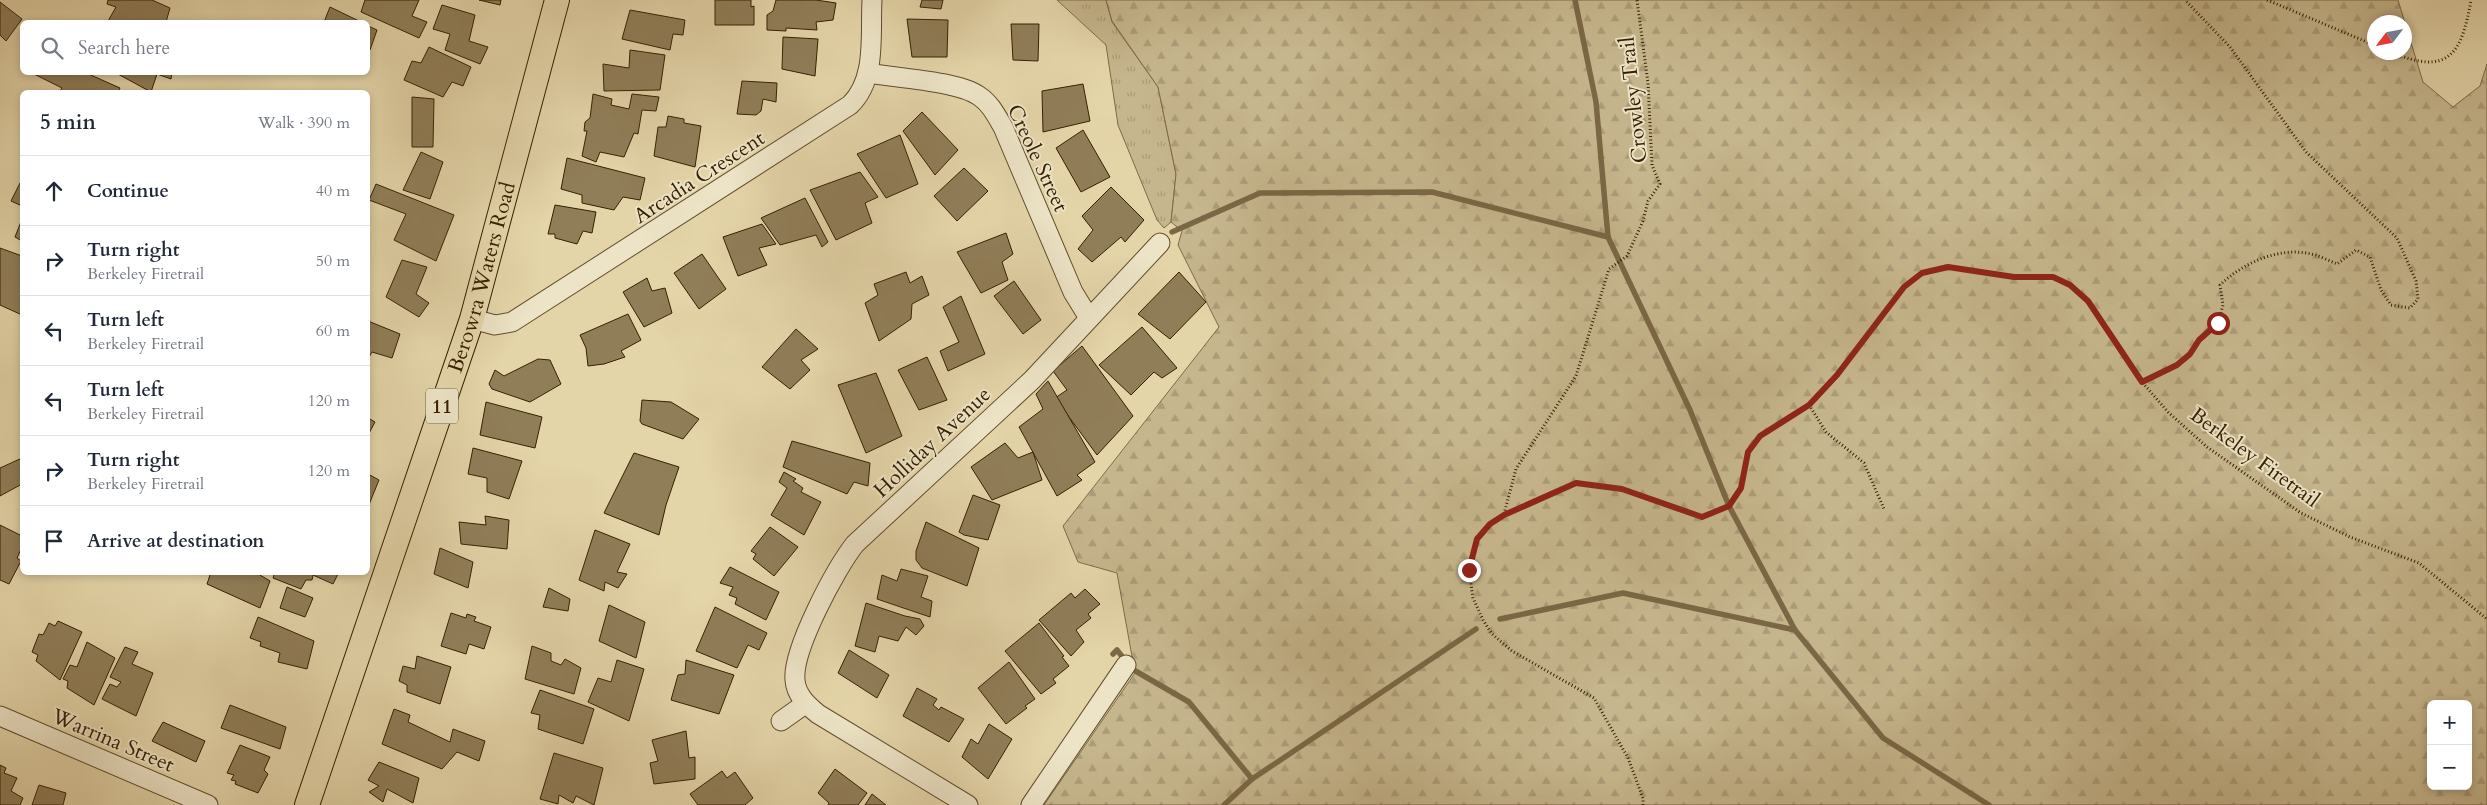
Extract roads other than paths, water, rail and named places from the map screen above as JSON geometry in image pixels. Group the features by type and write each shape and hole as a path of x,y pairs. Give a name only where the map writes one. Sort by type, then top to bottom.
{"main road":[{"name":"Berowra Waters Road","path":"307,805 472,319 557,0"}],"street":[{"name":"Arcadia Crescent","path":"472,319 488,324 504,324 524,315 850,106 862,91 868,73 872,0"},
{"name":"Creole Street","path":"868,73 964,88 979,96 992,108 1003,127 1073,292 1089,318"},
{"name":"Holliday Avenue","path":"805,704 795,682 798,655 842,561 855,544 1032,380 1160,243"},
{"path":"1030,805 1126,665"},
{"path":"781,722 805,704 818,714 968,805"},
{"name":"Warrina Street","path":"0,716 208,805"}],"waterway":[{"path":"1575,0 1596,102 1608,237 1690,410 1729,506 1795,630 1883,738 1989,805"},
{"path":"1172,232 1260,193 1432,192 1608,237"},
{"path":"1500,619 1623,593 1795,630"},
{"path":"1224,805 1252,779 1476,629"},
{"path":"1113,654 1117,650 1132,669 1189,702 1252,779"}]}
